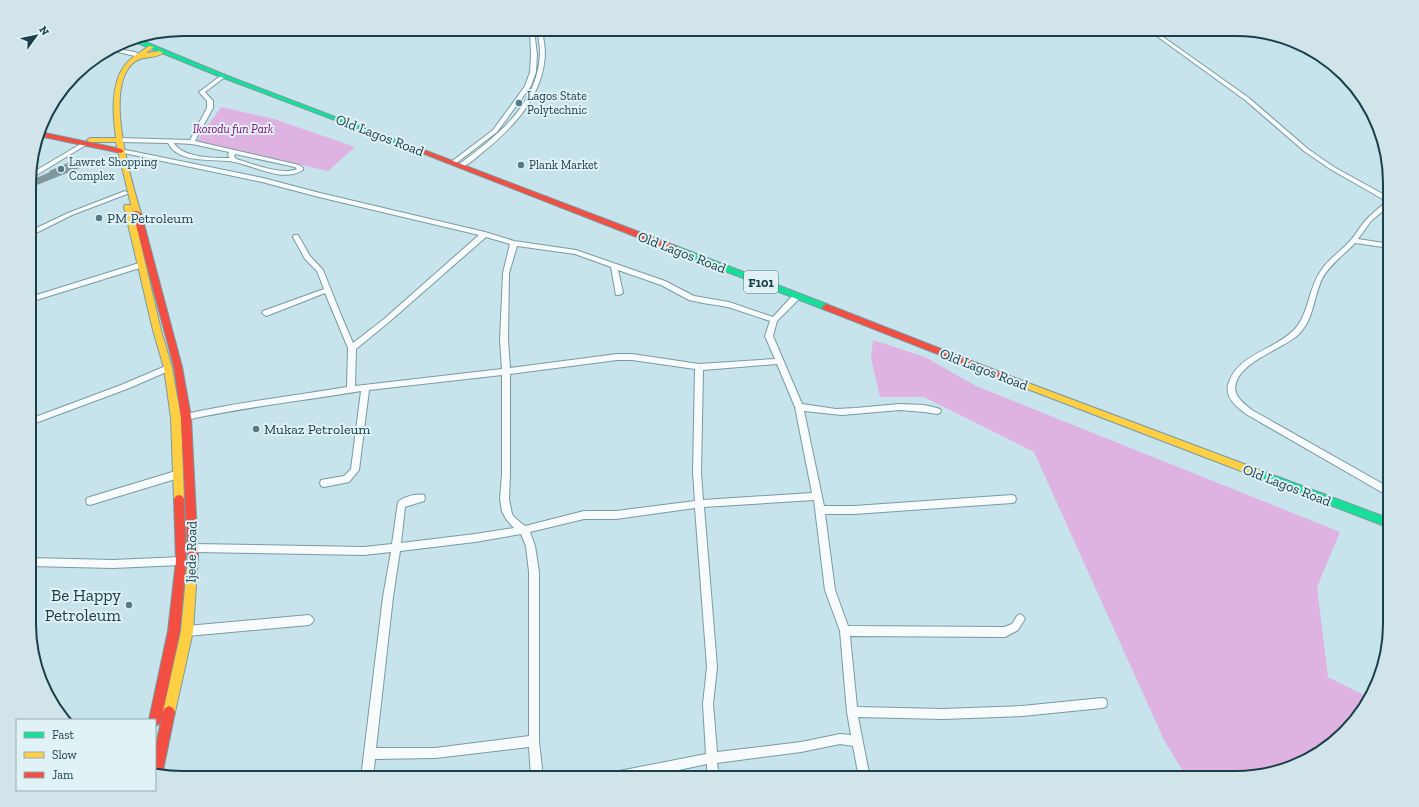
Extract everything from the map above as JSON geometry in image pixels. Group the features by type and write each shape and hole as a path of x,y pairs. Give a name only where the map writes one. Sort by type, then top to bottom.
{"main road":[{"name":"Old Lagos Road","path":"141,43 223,76 1383,521"},
{"path":"137,55 141,43"},
{"path":"44,135 118,150 117,108 120,82 126,67 137,55 151,47"},
{"path":"137,55 165,53"},
{"path":"46,130 90,140 117,140"},
{"name":"Ijede Road","path":"118,150 125,193 141,265 168,368 176,418 181,561 174,631 155,719"},
{"name":"Ijede Road","path":"118,150 178,367 186,417 194,548 187,631 157,769"}],"street":[{"path":"457,165 495,131 528,86 533,66 532,36"},
{"path":"457,165 506,130 524,108 537,86 541,72 542,54 541,36"},
{"path":"1159,36 1247,99 1311,154 1383,197"},
{"path":"118,51 137,55"},
{"path":"192,142 210,108 210,101 202,92 223,76"},
{"path":"117,140 170,141 192,142 298,166 301,169 295,173 286,173 234,160 194,157 173,148 170,141"},
{"path":"36,173 84,144"},
{"path":"118,150 264,180 319,195 485,234 514,243 576,252 663,283 692,298 729,305 774,320"},
{"path":"233,151 231,156 234,160"},
{"path":"36,231 70,214 125,193"},
{"path":"1383,207 1368,221 1354,240 1327,268 1318,280 1310,310 1297,332 1241,369 1232,381 1231,387 1234,399 1249,412 1383,489"},
{"path":"352,348 376,331 485,234"},
{"path":"296,237 307,256 320,270 336,315 352,348 351,390"},
{"path":"1354,240 1383,245"},
{"path":"514,243 506,273 504,340 506,371 506,474 504,485 506,511 513,522 524,530 532,547 534,572 534,741 536,771"},
{"path":"36,298 141,265"},
{"path":"614,265 619,293"},
{"path":"266,313 327,290"},
{"path":"797,296 774,320 769,336 799,407 818,496 830,590 844,631 852,712 864,771"},
{"path":"186,417 226,408 287,400 365,387 617,357 632,357 699,367 780,361"},
{"path":"699,367 697,473 698,504 701,522 712,667 708,704 712,771"},
{"path":"36,420 124,387 168,368"},
{"path":"324,483 346,479 355,470 365,387"},
{"path":"799,407 828,412 909,406 936,410"},
{"path":"90,501 179,474"},
{"path":"194,548 364,552 524,530 584,515 616,515 698,504 818,496"},
{"path":"368,771 388,597 401,505 404,502 421,498"},
{"path":"820,510 854,510 1012,499"},
{"path":"36,562 113,564 181,561"},
{"path":"844,631 1005,632 1015,627 1020,619"},
{"path":"187,631 309,620"},
{"path":"852,712 943,714 1022,711 1102,703"},
{"path":"648,771 711,758 794,748 840,739 858,741"},
{"path":"369,754 434,753 534,741"}],"green space":[{"name":"Ikorodu fun Park","path":"221,107 274,119 355,147 328,171 197,141"},
{"path":"873,340 925,357 976,386 1340,532 1317,587 1328,677 1365,695 1353,713 1333,735 1310,751 1292,760 1274,766 1246,771 1183,771 1164,740 1034,452 924,397 880,397 871,358"}],"building":[{"name":"Lawret Shopping Complex","path":"75,160 82,167 37,185 36,178 50,172 49,171"}],"traffic: fast":[{"path":"141,42 223,76 424,152"},
{"path":"673,248 826,307"},
{"path":"1257,473 1383,521"}],"traffic: slow":[{"path":"137,213 119,141 117,102 119,85 125,69 151,47"},
{"path":"138,56 160,53"},
{"path":"90,140 120,140"},
{"path":"128,207 157,330 168,368 176,418 179,499"},
{"path":"1007,378 1257,473"},
{"path":"169,712 187,631 193,555"}],"traffic: jam":[{"path":"44,135 121,151"},
{"path":"424,152 673,248"},
{"path":"137,213 178,367 186,417 193,555"},
{"path":"826,307 1007,378"},
{"path":"155,719 174,631 181,561 179,499"},
{"path":"157,769 169,712"}],"place":[{"name":"Lagos State Polytechnic","path":"519,103"},
{"name":"Plank Market","path":"521,165"},
{"name":"Lawret Shopping Complex","path":"61,169"},
{"name":"PM Petroleum","path":"99,218"},
{"name":"Mukaz Petroleum","path":"256,429"},
{"name":"Be Happy Petroleum","path":"129,605"}]}
